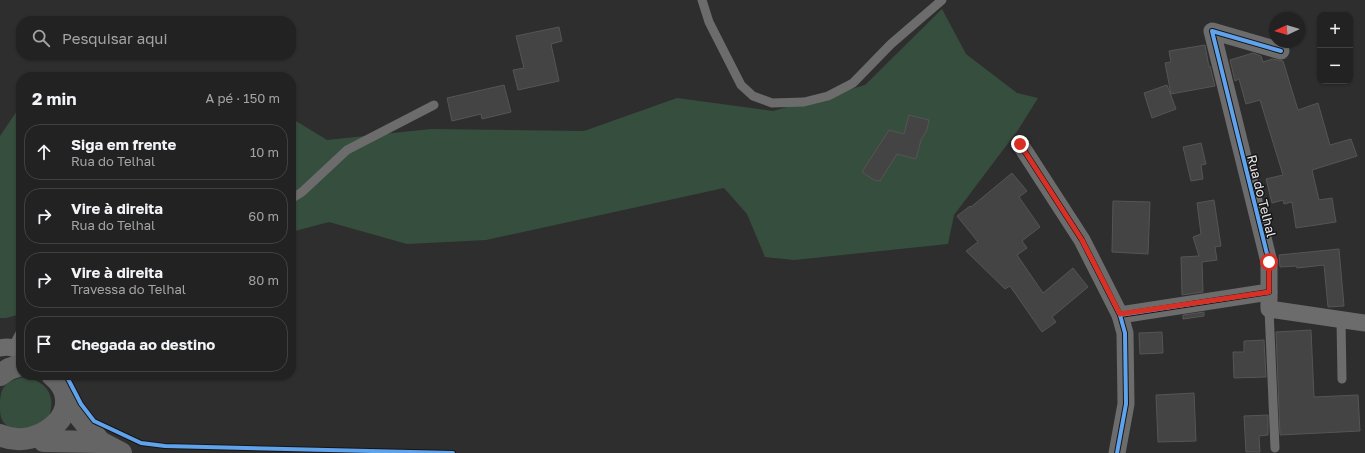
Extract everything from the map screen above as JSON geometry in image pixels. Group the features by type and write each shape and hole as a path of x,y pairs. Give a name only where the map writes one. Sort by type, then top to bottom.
{"main road":[{"path":"0,375 8,369 13,353"},
{"path":"0,435 4,439 17,444 31,445 44,441 54,434 62,424 66,411 66,398 62,386 57,380"},
{"path":"66,398 100,442 121,453"},
{"path":"44,441 100,442"}],"street":[{"name":"Rua do Telhal","path":"1269,301 1269,262 1212,31 1281,51"},
{"path":"1020,144 1082,240 1120,314 1125,333 1126,404 1117,453"},
{"path":"1120,314 1269,301 1341,320 1365,324"}],"lane":[{"path":"702,0 709,22 741,85 753,96 772,104 804,102 828,96 853,83 892,44 942,0"},
{"path":"296,196 347,150 434,106"},
{"path":"1269,301 1274,448"},
{"path":"1341,320 1342,380"}],"green space":[{"path":"942,9 966,54 1017,93 1038,98 1018,130 954,215 948,244 794,260 765,257 747,214 724,188 486,240 407,244 329,222 296,231 296,121 327,140 431,129 584,131 677,98 773,111 865,85"},
{"path":"16,112 16,315 6,318 0,318 0,136"},
{"path":"16,379 34,380 41,383 45,387 50,396 51,402 51,409 47,421 24,432 6,425 0,413 1,395 4,387 11,381"}],"building":[{"path":"559,27 562,41 551,44 559,81 518,90 513,70 524,68 516,36"},
{"path":"1205,45 1209,67 1210,66 1215,86 1171,94 1165,63 1171,62 1169,51"},
{"path":"1253,53 1261,56 1263,62 1272,59 1283,61 1298,110 1318,103 1330,145 1351,139 1357,156 1312,170 1319,200 1332,198 1336,222 1296,228 1292,202 1284,204 1283,200 1272,203 1266,179 1283,175 1260,100 1246,104 1239,79 1235,81 1230,60"},
{"path":"504,85 511,112 482,119 481,114 452,121 447,98"},
{"path":"1167,85 1176,109 1152,118 1144,93"},
{"path":"909,115 929,120 927,130 921,140 916,159 897,154 880,181 874,180 862,172 889,130 904,134"},
{"path":"1201,143 1206,164 1201,165 1203,179 1191,181 1183,147"},
{"path":"1012,173 1027,191 1019,197 1040,227 1022,241 1027,248 1017,255 1043,293 1073,268 1088,287 1052,317 1056,322 1042,332 1010,286 1005,289 966,251 978,242 957,216 970,206 971,207"},
{"path":"1214,200 1221,246 1215,247 1217,260 1202,262 1203,292 1182,295 1181,257 1199,256 1193,237 1201,234 1197,203"},
{"path":"1113,201 1150,202 1148,254 1112,252"},
{"path":"1339,249 1344,306 1328,307 1324,265 1297,268 1296,266 1280,267 1279,255"},
{"path":"1204,312 1204,316 1183,319 1183,315"},
{"path":"1311,330 1314,397 1358,395 1360,431 1280,435 1276,332"},
{"path":"1162,332 1163,353 1140,354 1139,333"},
{"path":"1264,340 1266,377 1234,378 1233,352 1244,352 1244,341"},
{"path":"1194,393 1196,441 1158,442 1156,395"},
{"path":"1268,415 1268,435 1259,436 1260,452 1246,452 1244,416"}],"cycle path":[{"path":"1117,453 1126,404 1125,333 1120,315 1269,292 1269,262 1212,31 1281,51"},
{"path":"1020,144 1082,240 1120,315"},
{"path":"69,380 81,404 94,421 141,443 165,446 453,453"}],"route":[{"path":"1020,144 1082,240 1120,314 1269,292 1269,262"}]}
